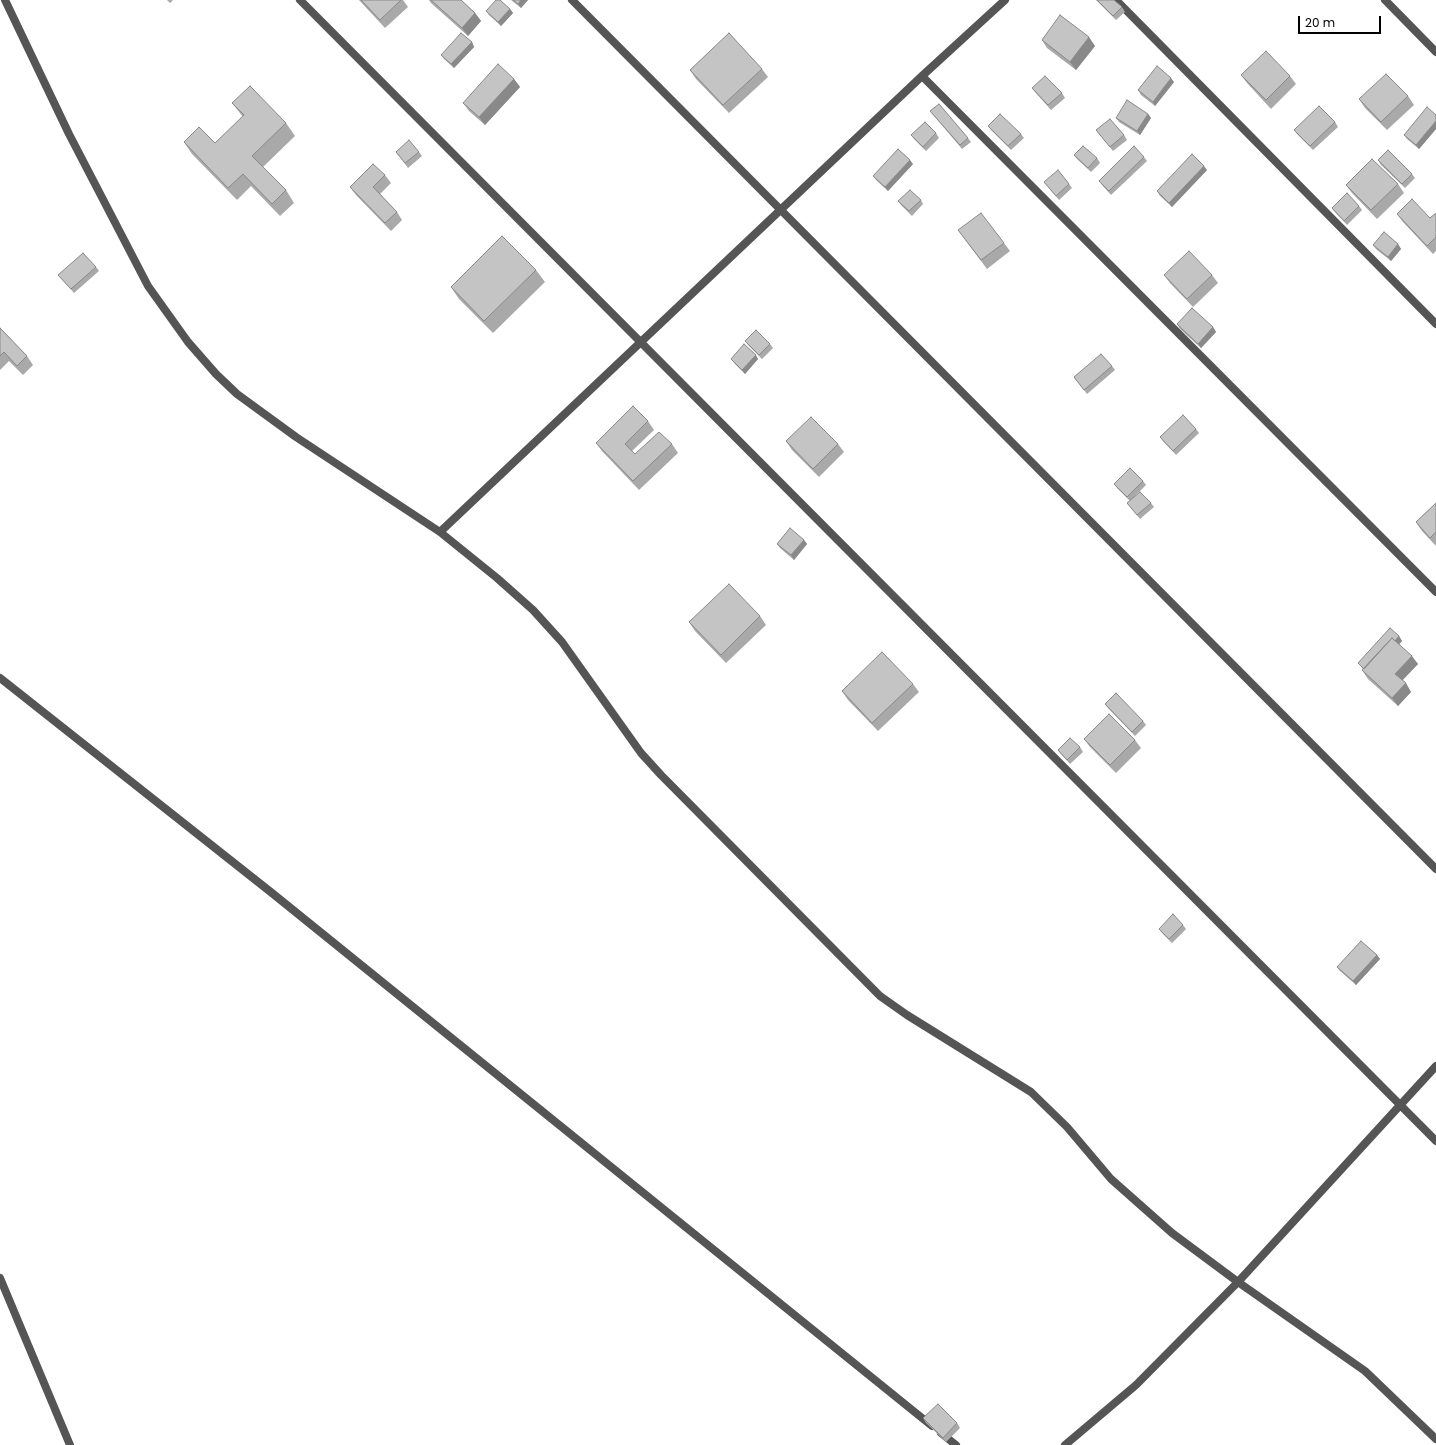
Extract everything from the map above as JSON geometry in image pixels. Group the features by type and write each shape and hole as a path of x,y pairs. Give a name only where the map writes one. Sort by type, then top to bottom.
{"street":[{"path":"5,0 69,134 148,286 188,342 216,374 237,394 296,437 440,532 534,610 562,642 641,753 880,996 907,1015 1031,1092 1067,1127 1111,1179 1172,1234 1365,1371 1436,1439"},
{"path":"300,0 1436,1141"},
{"path":"572,0 1436,869"},
{"path":"440,532 922,76 1005,0"},
{"path":"1116,0 1436,324"},
{"path":"1384,0 1436,52"},
{"path":"922,76 1436,592"},
{"path":"0,678 272,892 956,1445"},
{"path":"1065,1445 1136,1385 1238,1282 1436,1066"},
{"path":"0,1278 70,1445"}],"building":[{"path":"361,0 401,0 380,20"},
{"path":"431,0 461,0 475,13 462,28"},
{"path":"496,0 500,0 510,9 498,22 486,11"},
{"path":"513,0 521,0 518,4"},
{"path":"1097,0 1114,0 1122,7 1113,16"},
{"path":"1060,15 1089,37 1070,62 1042,40"},
{"path":"461,33 472,42 451,64 441,55"},
{"path":"729,33 762,69 723,105 690,70"},
{"path":"1266,51 1290,76 1266,100 1241,75"},
{"path":"498,64 514,79 479,117 463,103"},
{"path":"1157,66 1171,78 1153,102 1138,90"},
{"path":"1386,74 1408,96 1381,122 1359,99"},
{"path":"1045,76 1062,93 1048,105 1032,88"},
{"path":"250,86 286,123 252,156 286,190 272,204 243,174 228,188 184,142 199,127 215,143 244,115 232,103"},
{"path":"1127,100 1148,114 1137,131 1116,118"},
{"path":"939,104 968,138 960,145 930,111"},
{"path":"1319,106 1335,122 1310,146 1294,130"},
{"path":"1427,107 1436,115 1436,121 1416,145 1404,135"},
{"path":"1000,114 1021,134 1008,146 988,126"},
{"path":"1110,119 1124,135 1110,147 1096,130"},
{"path":"925,122 936,133 923,147 911,135"},
{"path":"409,140 419,152 405,163 396,152"},
{"path":"1083,146 1097,158 1088,168 1074,155"},
{"path":"1134,146 1144,157 1109,191 1099,181"},
{"path":"898,149 910,160 885,187 873,176"},
{"path":"1388,150 1412,174 1402,184 1378,160"},
{"path":"1192,154 1204,166 1169,203 1157,191"},
{"path":"1372,159 1398,184 1371,210 1346,185"},
{"path":"373,164 385,175 373,187 397,212 385,223 350,187"},
{"path":"1058,170 1069,184 1056,196 1044,182"},
{"path":"910,190 921,200 909,211 898,201"},
{"path":"1347,193 1359,206 1344,221 1332,208"},
{"path":"1412,199 1430,218 1436,213 1436,237 1427,246 1397,214"},
{"path":"981,213 1004,243 981,260 958,230"},
{"path":"1384,232 1398,244 1388,257 1373,245"},
{"path":"502,236 536,270 484,321 451,287"},
{"path":"1189,251 1212,275 1187,299 1164,275"},
{"path":"83,253 96,267 71,289 58,275"},
{"path":"1192,308 1213,327 1198,344 1177,324"},
{"path":"0,328 27,356 17,366 4,352 0,356"},
{"path":"756,330 770,344 759,355 745,341"},
{"path":"744,344 756,355 742,370 731,359"},
{"path":"1101,354 1112,366 1084,390 1074,377"},
{"path":"633,406 648,421 625,444 635,454 659,432 672,444 633,481 596,443"},
{"path":"1183,415 1196,429 1173,451 1160,437"},
{"path":"811,417 838,444 813,469 786,441"},
{"path":"1130,468 1143,481 1127,497 1114,484"},
{"path":"1140,492 1151,503 1137,515 1127,503"},
{"path":"1436,503 1436,532 1430,538 1416,522"},
{"path":"790,528 804,540 791,555 777,544"},
{"path":"729,584 760,616 721,655 689,622"},
{"path":"1390,628 1399,636 1395,641 1392,638 1364,669 1358,663"},
{"path":"1392,638 1412,656 1395,674 1406,683 1392,698 1362,670"},
{"path":"882,652 913,684 872,723 842,691"},
{"path":"1116,693 1143,721 1132,732 1105,704"},
{"path":"1109,714 1135,740 1110,765 1084,739"},
{"path":"1070,738 1080,747 1067,760 1058,750"},
{"path":"1173,914 1183,925 1169,939 1159,929"},
{"path":"1361,941 1377,955 1353,981 1337,967"},
{"path":"938,1404 957,1423 943,1438 923,1418"}]}
